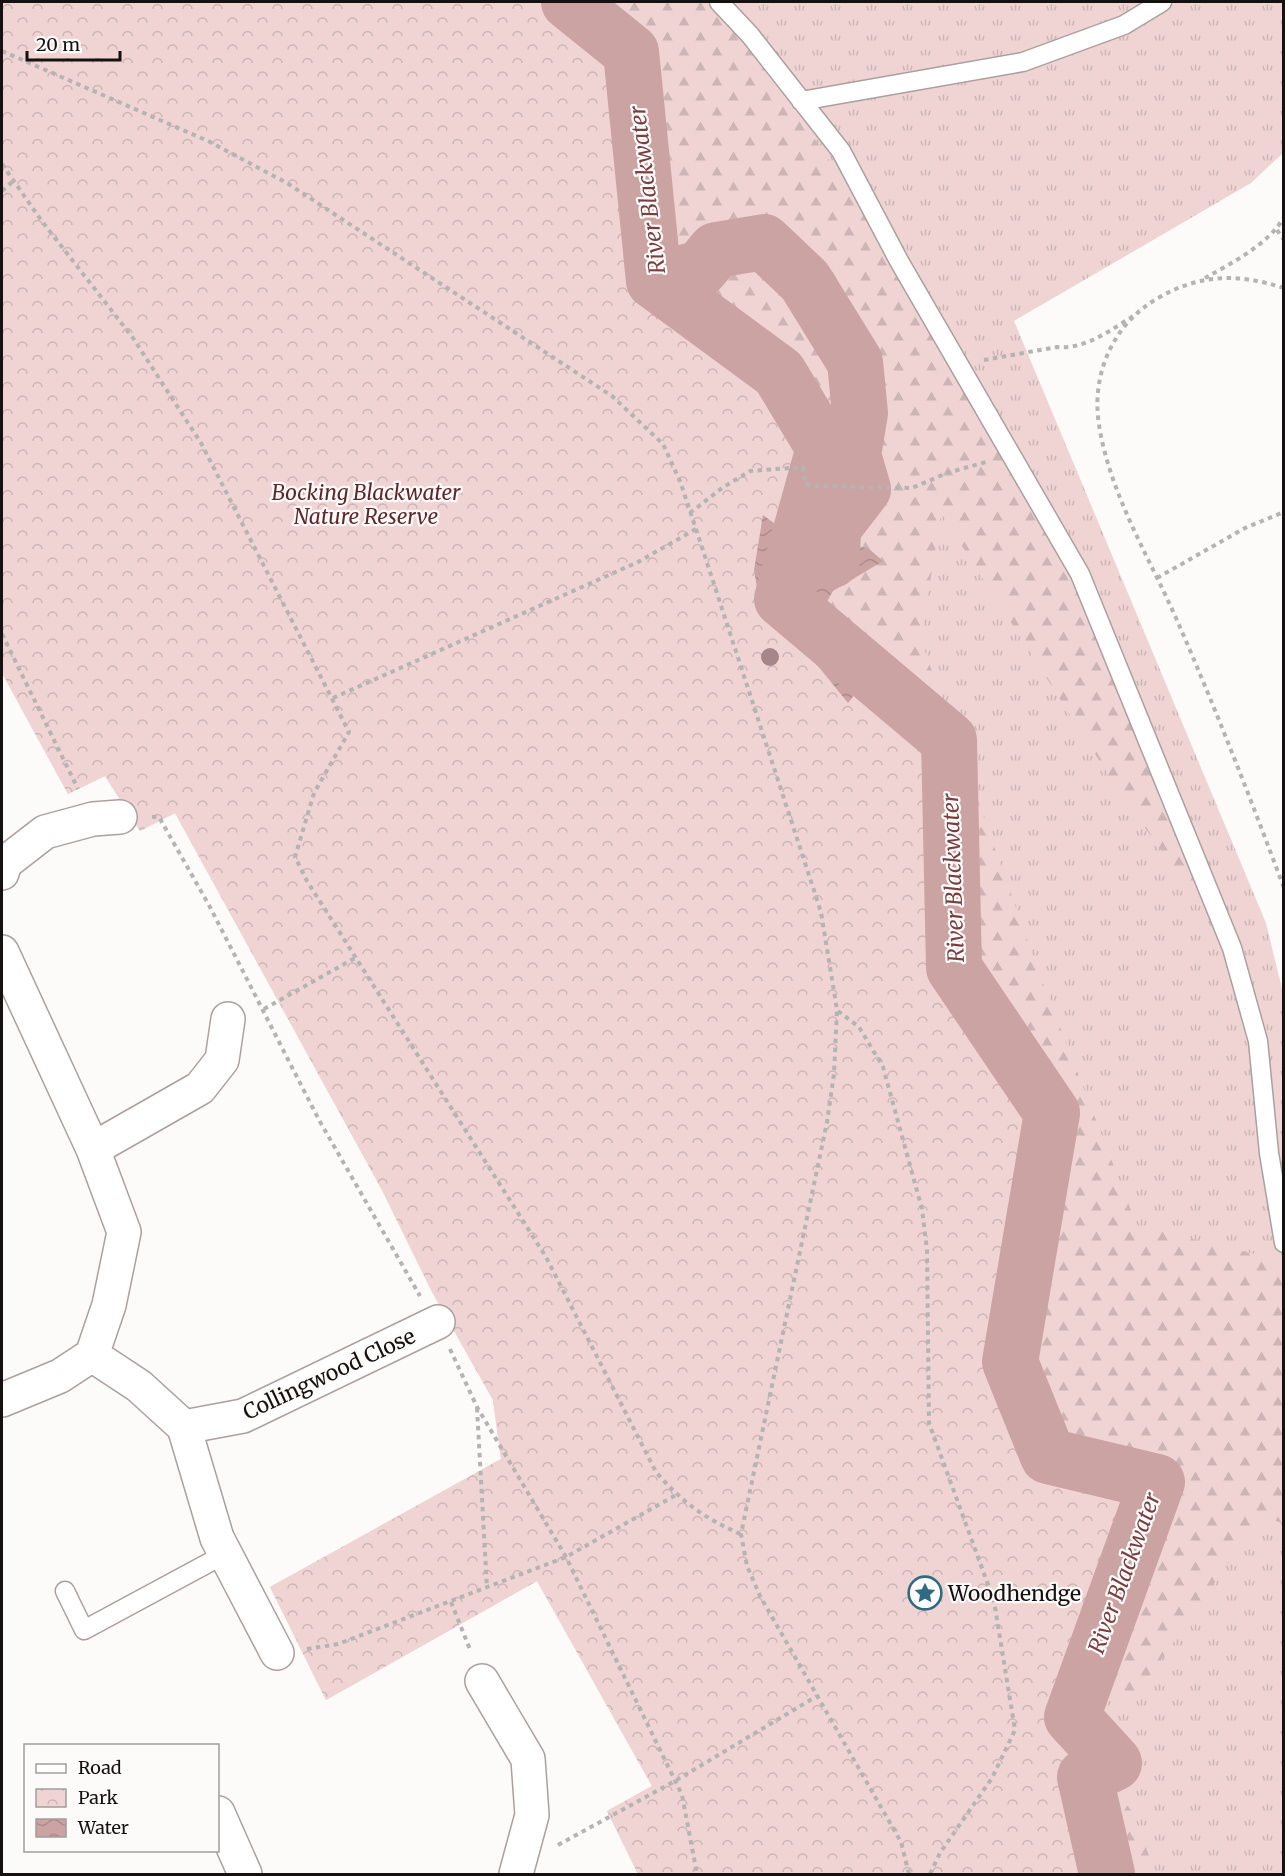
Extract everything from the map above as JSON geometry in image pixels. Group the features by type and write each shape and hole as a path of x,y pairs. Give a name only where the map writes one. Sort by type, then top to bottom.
{"street":[{"path":"2,873 5,863 45,832 107,818"},
{"path":"2,952 93,1149 124,1232 109,1305 92,1355 60,1376 2,1400"},
{"path":"93,1149 200,1088 222,1060 228,1019"},
{"name":"Collingwood Close","path":"184,1427 243,1416 438,1322"},
{"path":"92,1355 139,1386 184,1427 217,1538 277,1653"},
{"path":"482,1681 528,1759 532,1815 518,1870"},
{"path":"219,1815 245,1875"}],"lane":[{"path":"719,2 750,35 841,151 899,261 1080,574 1232,948 1258,1041 1269,1153 1284,1243"},
{"path":"801,101 1023,62 1124,25 1162,2"},
{"path":"65,1592 84,1630 225,1554"}],"path":[{"path":"2,51 207,141 287,183 612,396 663,444 680,481 821,912 837,1011 834,1074 826,1122 741,1534 747,1566 760,1596 901,1842 909,1875"},
{"path":"2,164 134,338 201,443 349,732 314,793 295,857 355,958 546,1257 656,1472 676,1495 716,1523 741,1534"},
{"path":"2,191 13,181"},
{"path":"1202,280 1228,266 1277,230 1284,217"},
{"path":"1277,230 1284,240"},
{"path":"960,364 1057,347 1069,348 1098,337 1181,285 1202,280 1258,280 1284,288"},
{"path":"1140,311 1110,343 1099,381 1099,424 1117,494 1157,578 1246,788 1284,888"},
{"path":"690,513 722,488 750,471 803,467 805,483 810,486 853,484 869,488 912,488 947,473 1012,455"},
{"path":"1157,578 1245,528 1284,512"},
{"path":"333,698 638,562 696,529"},
{"path":"2,634 107,818 159,817 263,1009 319,1120 406,1276 438,1322 477,1407 566,1557 682,1795 697,1875"},
{"path":"228,1019 263,1009 355,958"},
{"path":"837,1011 859,1027 883,1067 922,1209 927,1250 929,1423 994,1601 1015,1730 992,1778 940,1852 930,1875"},
{"path":"477,1407 487,1588"},
{"path":"277,1653 338,1644 566,1557 676,1495"},
{"path":"451,1602 482,1681"},
{"path":"518,1870 675,1781 817,1696"}],"green space":[{"name":"Bocking Blackwater Nature Reserve","path":"2,2 1283,2 1283,153 1251,183 1014,321 1266,923 1283,993 1283,1874 638,1874 607,1811 652,1786 537,1581 326,1700 270,1587 501,1459 493,1400 431,1290 382,1190 175,813 140,831 105,776 68,794 2,673"},
{"name":"Bocking Blackwater Nature Reserve","path":"2,2 569,2 631,52 654,281 779,373 824,448 782,599 949,740 954,968 1052,1113 1010,1363 1048,1456 1157,1482 1072,1717 1114,1763 1086,1777 1107,1874 638,1874 607,1811 652,1786 537,1581 326,1700 270,1587 501,1459 493,1400 431,1290 382,1190 175,813 140,831 105,776 68,794 2,673"},
{"path":"569,2 718,2 729,12 912,283 1080,574 1232,948 1122,796 941,513 921,640 1038,970 1137,1226 1283,1261 1283,1523 1260,1517 1136,1696 1085,1683 1157,1482 1048,1456 1010,1362 1052,1113 954,968 949,741 782,599 824,448 779,373 654,281 632,52"},
{"path":"1028,1706 1132,1811 1156,1874 993,1874"}],"water":[{"path":"763,515 826,561 842,556 849,545 868,548 883,561 833,591 820,614 834,668 855,694 848,703 774,612 759,599 754,570"}],"waterway":[{"name":"River Blackwater","path":"569,2 631,52 654,281 779,373 824,448 782,599 949,740 954,968 1052,1113 1010,1362 1048,1456 1157,1482 1072,1717 1114,1763 1085,1777 1107,1874"},
{"path":"654,281 701,268 716,250 764,242 805,281 855,362 860,413 853,455 863,489 833,528 832,560"}],"place":[{"name":"Woodhendge","path":"925,1593"}]}
